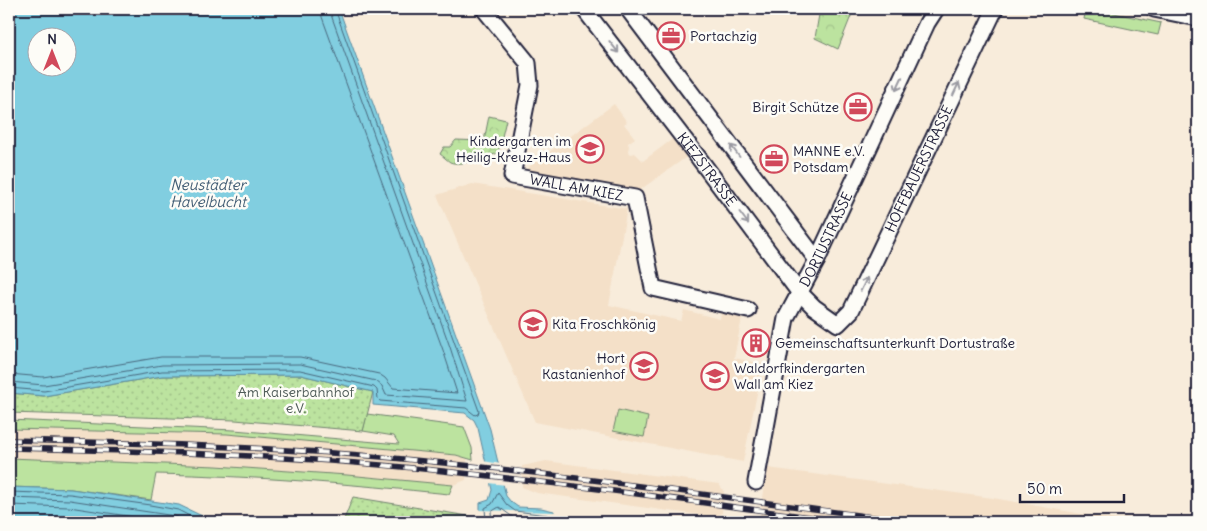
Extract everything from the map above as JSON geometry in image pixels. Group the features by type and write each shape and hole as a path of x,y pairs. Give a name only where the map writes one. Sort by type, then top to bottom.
{"street":[{"name":"WALL AM KIEZ","path":"484,9 528,63 530,84 512,176 635,198 653,288 748,310"},
{"name":"KIEZSTRASSE","path":"584,9 799,292 814,307 838,324"},
{"path":"628,9 817,260"},
{"name":"DORTUSTRASSE","path":"756,482 786,318 817,260 924,29 936,9"},
{"name":"HOFFBAUERSTRASSE","path":"838,324 851,311 995,9"},
{"path":"1154,9 1198,18"}],"shaded area":[{"name":"Kindergarten im Heilig-Kreuz-Haus","path":"614,104 627,122 624,124 635,138 628,143 628,151 631,154 635,153 643,161 674,138 688,156 637,192 522,172"},
{"path":"472,184 627,209 609,305 681,321 684,310 720,319 722,308 743,313 734,358 763,364 743,462 535,422 437,195"},
{"path":"9,429 227,434 456,455 467,459 466,480 453,485 216,466 9,458"},
{"path":"546,461 719,484 724,492 722,513 714,517 537,493 522,487 522,466"},
{"path":"768,468 993,498 1126,522 759,521"}],"green space":[{"path":"820,9 848,9 853,11 838,49 815,38"},
{"path":"1086,9 1095,9 1161,23 1158,35 1084,19"},
{"path":"489,116 506,120 498,153 474,161 460,163 450,162 440,154 444,147 450,147 456,140 484,141"},
{"name":"Am Kaiserbahnhof e.V.","path":"301,375 373,392 363,431 235,420 9,413 9,393 44,396 162,376"},
{"path":"618,410 648,417 644,437 613,431"},
{"path":"367,414 464,427 472,448 473,460 456,455 227,434 9,429 9,420 234,430 399,444 394,436 363,431"},
{"path":"9,458 216,466 453,485 449,494 302,481 156,474 151,500 71,489 9,487"},
{"path":"353,497 480,518 482,522 343,522"}],"water":[{"name":"Neustädter Havelbucht","path":"9,9 339,9 490,429 506,496 518,507 541,508 554,511 554,522 482,522 480,518 480,503 489,500 492,490 478,428 474,420 465,413 373,405 373,392 301,375 162,376 44,396 9,393"},
{"path":"9,487 71,489 179,505 202,516 207,522 9,522"}],"pier":[{"path":"483,461 501,464 506,485 488,483"},
{"path":"477,510 555,512 555,520 477,518"}],"railway":[{"path":"9,440 242,448 382,457 581,479 912,522"},
{"path":"9,448 242,456 381,465 557,484 849,522"}],"place":[{"name":"Portachzig","path":"671,36"},
{"name":"Birgit Schütze","path":"858,107"},
{"name":"Kindergarten im Heilig-Kreuz-Haus","path":"590,149"},
{"name":"MANNE e.V. Potsdam","path":"774,159"},
{"name":"Kita Froschkönig","path":"533,324"},
{"name":"Gemeinschaftsunterkunft Dortustraße","path":"756,343"},
{"name":"Hort Kastanienhof","path":"644,366"},
{"name":"Waldorfkindergarten Wall am Kiez","path":"715,376"}]}
